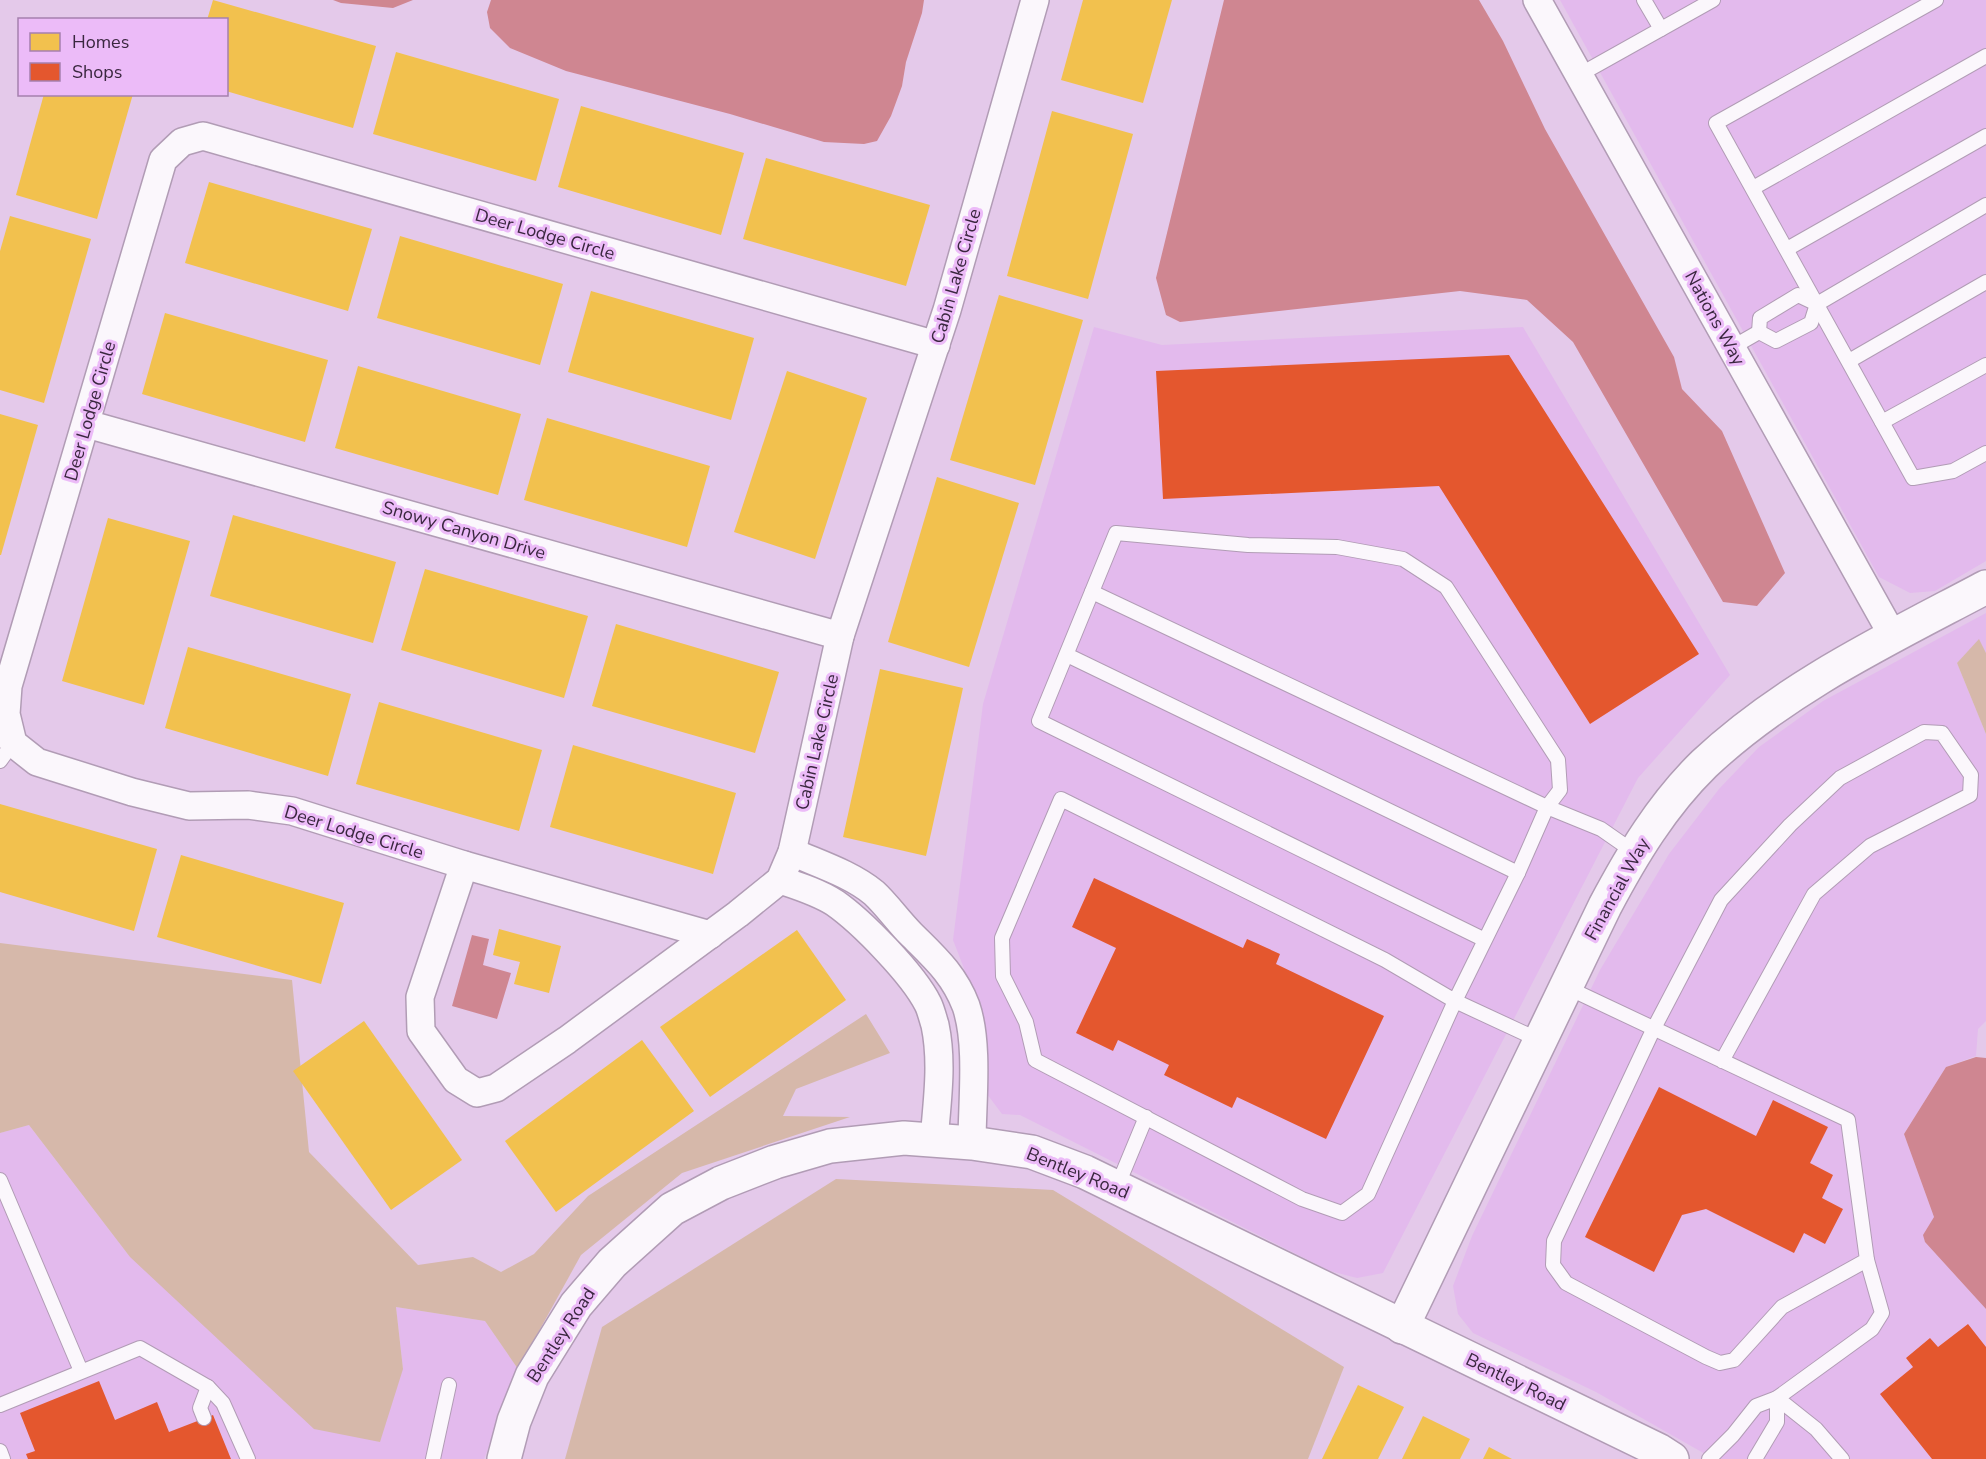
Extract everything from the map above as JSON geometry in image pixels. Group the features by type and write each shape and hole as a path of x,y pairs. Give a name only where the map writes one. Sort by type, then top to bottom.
{"street":[{"name":"Cabin Lake Circle","path":"464,865 420,997 421,1031 456,1080 477,1093 496,1088 567,1040 710,935 780,880 792,852 840,636 936,345 1035,0"},
{"name":"Nations Way","path":"1537,0 1893,636"},
{"name":"Deer Lodge Circle","path":"710,935 464,865 292,811 248,805 189,806 132,792 7,752 8,686 163,160 182,142 203,136 936,345"},
{"name":"Snowy Canyon Drive","path":"87,424 840,636"},
{"name":"Financial Way","path":"1402,1327 1566,987 1634,852 1663,812 1703,765 1757,718 1811,681 1986,587"},
{"path":"792,852 836,871 873,893 943,964 956,984 966,1006 971,1030 972,1143"},
{"path":"780,880 815,893 834,903 856,920 885,948 928,1004 935,1026 939,1079 933,1140"},
{"name":"Bentley Road","path":"504,1459 514,1421 532,1376 576,1305 612,1263 672,1209 721,1183 775,1162 830,1146 904,1138 972,1143 1032,1152 1117,1187 1658,1450 1672,1459"}],"lane":[{"path":"1644,0 1661,29"},
{"path":"1579,75 1713,0"},
{"path":"1936,0 1716,123 1913,478 1953,471 1986,453"},
{"path":"1753,188 1986,56"},
{"path":"1787,249 1986,136"},
{"path":"1759,332 1776,341 1811,323 1817,304 1986,206"},
{"path":"1849,361 1986,282"},
{"path":"1759,332 1760,318 1798,295 1817,304"},
{"path":"1731,348 1759,332"},
{"path":"1882,422 1986,365"},
{"path":"1485,940 1040,721 1116,533 1248,545 1337,547 1403,559 1446,587 1558,760 1560,790 1547,807 1518,873 1455,1001 1368,1194 1342,1213 1302,1199 1035,1060 1026,1022 1003,975 1002,938 1061,799 1385,960 1455,1001 1541,1041"},
{"path":"1092,592 1547,807 1601,829 1634,852"},
{"path":"1066,655 1518,873"},
{"path":"1722,1061 1814,894 1870,846 1970,795 1971,775 1942,733 1924,732 1840,778 1790,825 1721,900 1653,1030 1554,1241 1553,1265 1566,1283 1720,1363 1734,1360 1782,1307 1868,1260"},
{"path":"1566,987 1848,1120 1868,1260 1882,1313 1872,1329 1777,1398 1756,1406 1733,1435 1709,1459"},
{"path":"1117,1187 1146,1117"},
{"path":"0,1180 81,1371"},
{"path":"0,1405 140,1348 208,1387 223,1403 248,1459"},
{"path":"433,1459 449,1385"},
{"path":"204,1418 200,1408 208,1387"},
{"path":"1755,1459 1777,1422 1777,1398"},
{"path":"1777,1398 1816,1429 1842,1459"},
{"path":"0,1450 3,1459"}],"shaded area":[{"path":"333,0 413,0 393,8 341,3"},
{"path":"491,0 924,0 906,62 902,86 891,116 877,141 864,144 824,142 730,114 566,71 510,48 490,28 487,12"},
{"path":"1224,0 1479,0 1503,41 1545,129 1674,357 1682,389 1722,431 1785,573 1757,606 1723,602 1573,342 1527,300 1460,291 1180,322 1166,315 1156,278"},
{"path":"1560,0 1986,0 1986,561 1935,591 1910,593 1879,577"},
{"path":"1094,327 1162,345 1523,327 1730,675 1638,778 1383,1273 1357,1278 1330,1271 1020,1115 1002,1114 987,1094 980,1010 953,940 983,704"},
{"path":"1986,613 1986,653 1979,640 1957,663 1986,734 1986,1021 1978,1029 1976,1056 1946,1067 1904,1134 1934,1217 1924,1235 1925,1242 1986,1309 1986,1459 1714,1459 1596,1392 1473,1333 1458,1314 1453,1286 1472,1236 1600,970 1669,854 1719,789 1759,747 1823,701"},
{"path":"1979,639 1986,653 1986,734 1957,663"},
{"path":"472,935 489,939 483,965 511,973 497,1019 452,1006"},
{"path":"0,943 292,980 309,1152 418,1265 473,1257 501,1272 534,1254 588,1196 866,1014 890,1053 796,1089 783,1116 850,1117 682,1173 581,1255 518,1369 485,1321 396,1307 403,1369 380,1442 314,1429 130,1257 29,1125 0,1133"},
{"path":"1976,1057 1986,1058 1986,1309 1925,1242 1923,1235 1934,1217 1904,1134 1946,1067"},
{"path":"29,1125 130,1257 403,1369 396,1307 485,1321 518,1369 484,1459 0,1459 0,1133"},
{"path":"836,1179 1053,1190 1344,1367 1308,1459 565,1459 602,1327"}],"building: Homes":[{"path":"213,0 376,46 353,128 228,92 228,18 208,18"},
{"path":"1083,0 1172,0 1143,103 1061,80"},
{"path":"396,52 559,99 536,181 373,134"},
{"path":"43,96 132,96 97,219 16,195"},
{"path":"581,106 744,153 721,235 558,187"},
{"path":"1052,111 1133,134 1088,299 1007,276"},
{"path":"766,158 930,205 906,286 743,239"},
{"path":"209,182 372,229 348,311 185,263"},
{"path":"10,216 91,239 44,403 0,390 0,251"},
{"path":"400,236 563,284 540,365 377,318"},
{"path":"591,291 754,338 731,420 568,372"},
{"path":"999,295 1083,320 1035,485 950,460"},
{"path":"165,313 328,360 305,442 142,394"},
{"path":"358,366 521,414 498,495 335,448"},
{"path":"787,371 867,398 815,559 734,532"},
{"path":"0,414 38,425 1,555 0,555"},
{"path":"547,418 710,466 687,547 524,500"},
{"path":"937,477 1019,503 969,667 888,642"},
{"path":"233,515 396,562 373,643 210,596"},
{"path":"108,518 190,541 144,705 62,681"},
{"path":"425,569 588,616 564,698 401,650"},
{"path":"616,624 779,672 755,753 592,706"},
{"path":"188,647 351,694 328,776 165,728"},
{"path":"880,669 963,688 926,856 843,837"},
{"path":"379,702 542,750 519,831 356,784"},
{"path":"573,745 736,793 713,874 550,827"},
{"path":"0,804 157,849 134,931 0,892"},
{"path":"181,855 344,903 321,984 157,937"},
{"path":"499,929 561,946 549,993 514,984 520,962 493,955"},
{"path":"797,930 846,1000 710,1097 660,1027"},
{"path":"364,1021 462,1160 391,1210 293,1071"},
{"path":"642,1040 694,1111 556,1212 505,1141"},
{"path":"1358,1385 1404,1407 1378,1459 1322,1459"},
{"path":"1423,1416 1470,1439 1460,1459 1402,1459"},
{"path":"1489,1447 1512,1459 1483,1459"}],"building: Shops":[{"path":"1509,355 1699,654 1590,724 1439,486 1163,499 1156,371"},
{"path":"1094,878 1243,948 1247,939 1280,954 1276,964 1384,1016 1326,1139 1237,1097 1232,1108 1164,1075 1169,1065 1118,1040 1113,1051 1076,1033 1116,948 1072,927"},
{"path":"1659,1087 1756,1136 1773,1100 1828,1127 1810,1163 1833,1175 1822,1198 1843,1209 1825,1244 1804,1233 1794,1253 1706,1209 1682,1215 1654,1272 1585,1237"},
{"path":"1968,1324 1986,1347 1986,1459 1932,1459 1880,1394 1913,1367 1906,1358 1930,1338 1938,1347"},
{"path":"99,1381 115,1420 157,1402 169,1432 213,1415 231,1459 28,1459 26,1454 35,1451 20,1413"}]}
